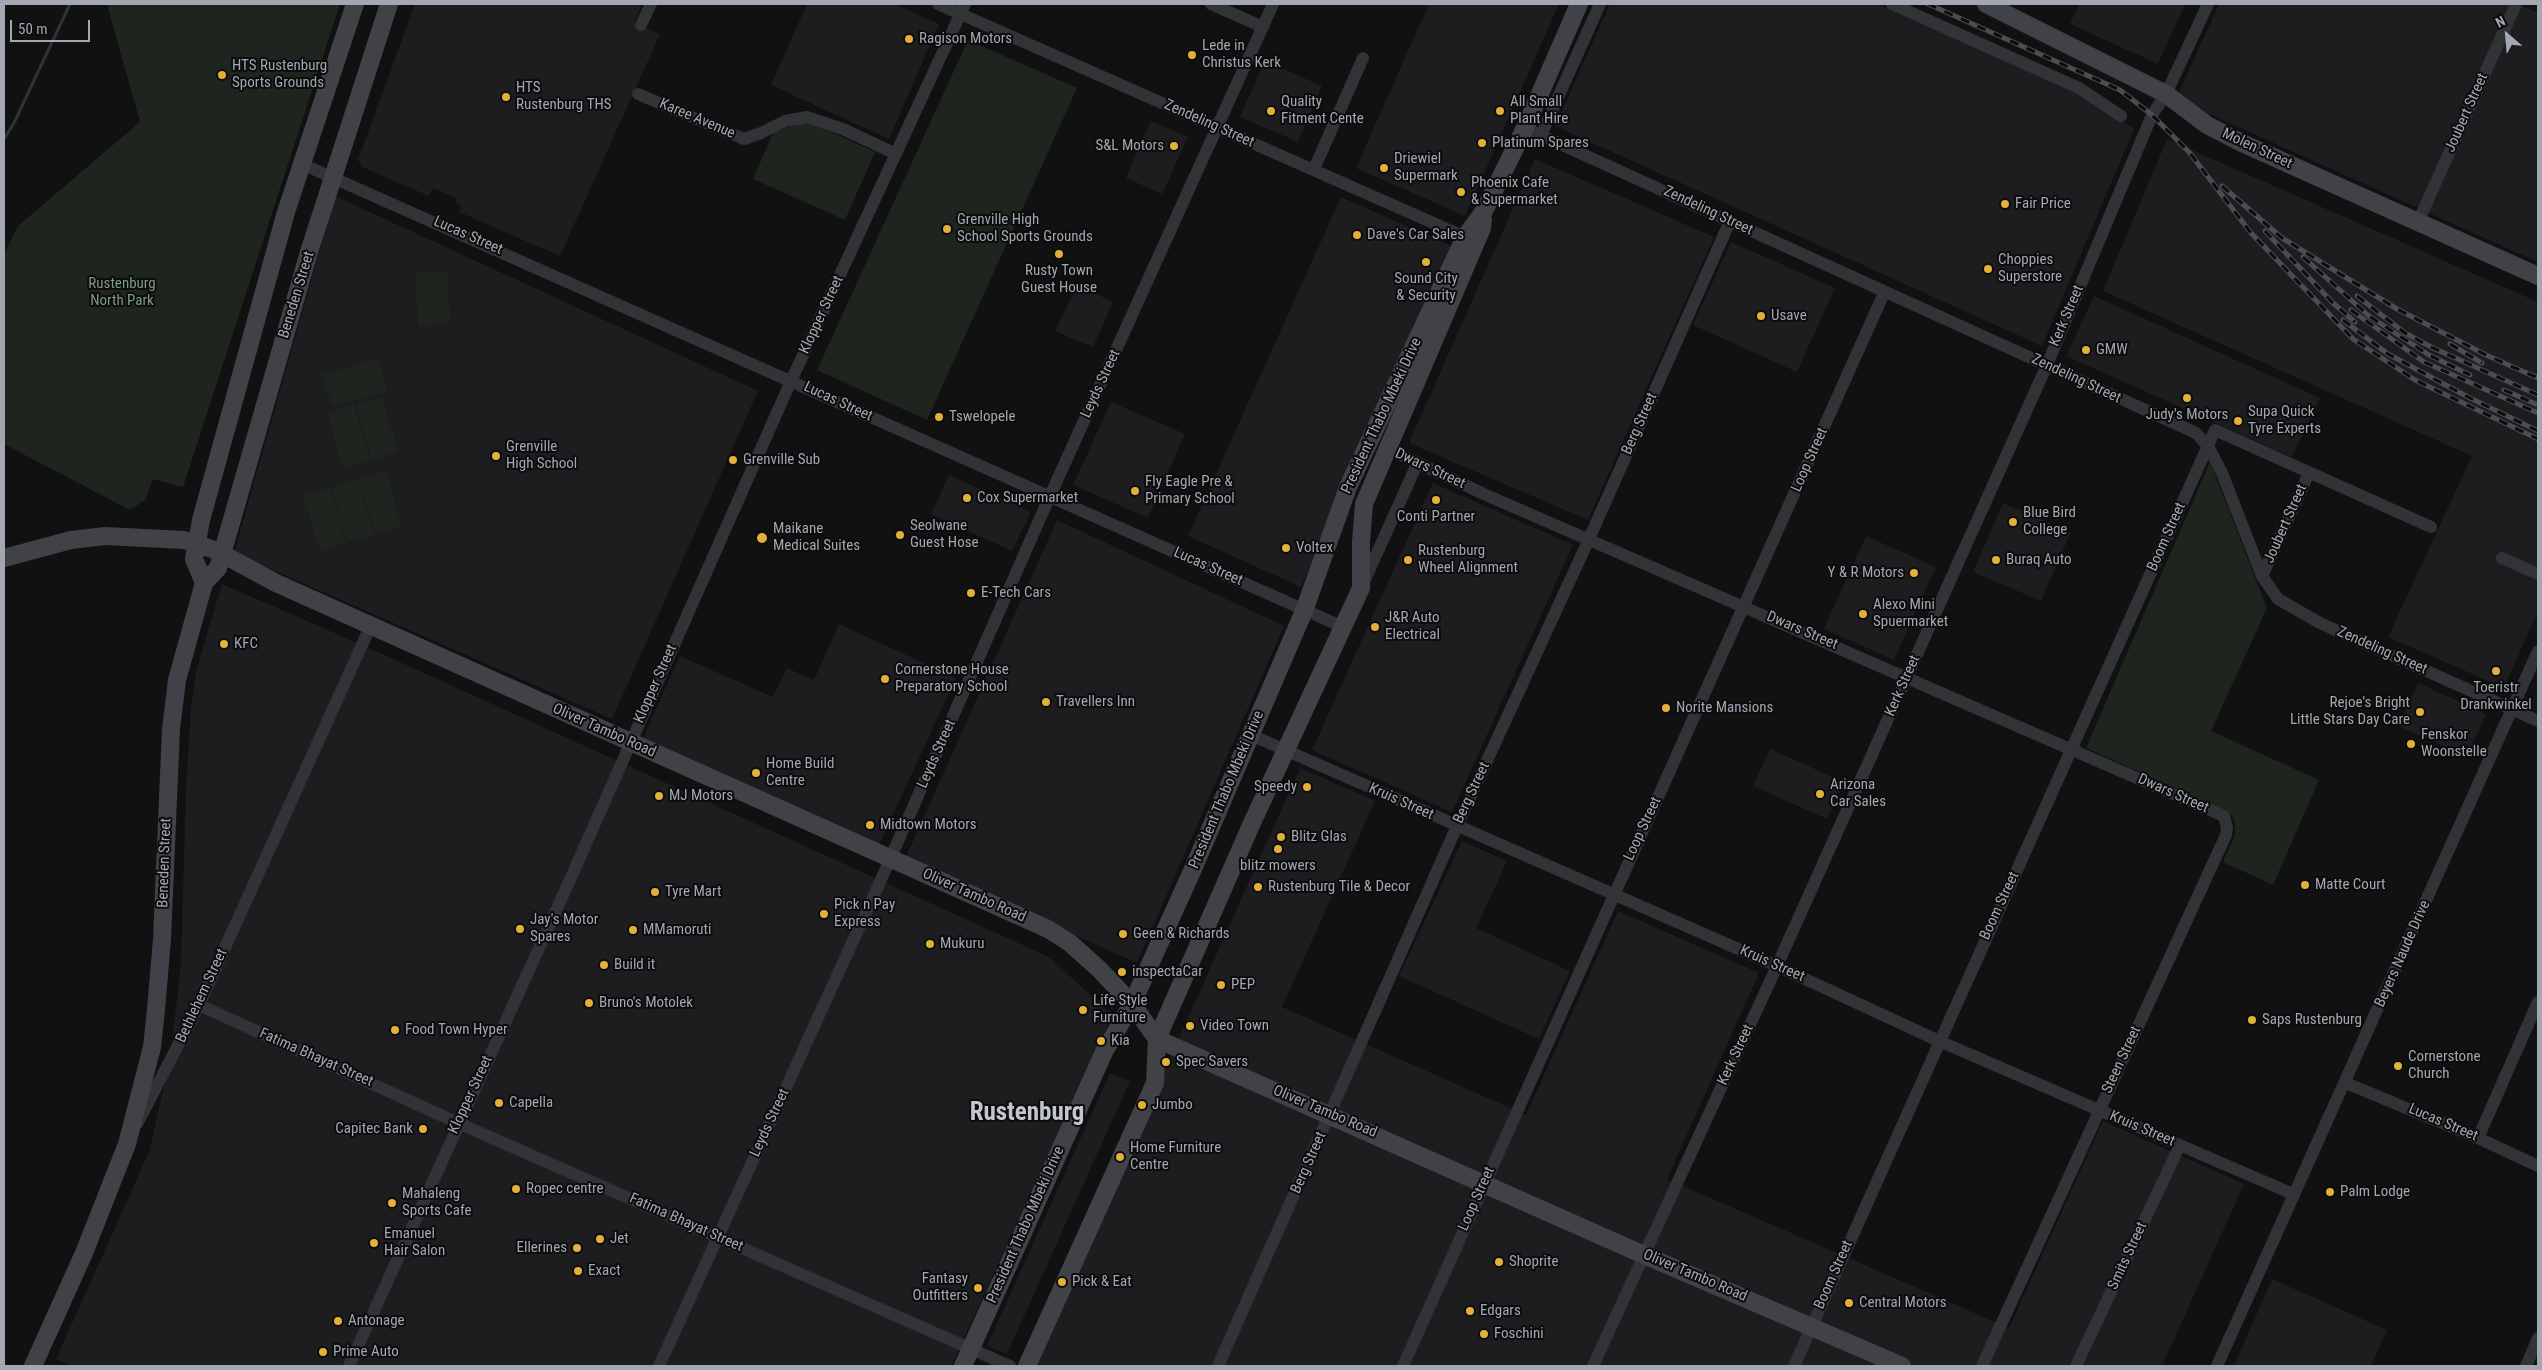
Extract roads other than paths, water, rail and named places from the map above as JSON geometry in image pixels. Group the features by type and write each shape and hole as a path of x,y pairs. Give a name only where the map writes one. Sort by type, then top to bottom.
{"main road":[{"path":"204,583 194,559 196,542 255,325 302,164 355,4"},
{"name":"Beneden Street","path":"127,1144 152,1047 156,1010 174,699 187,638 204,583 218,568 333,176 389,4"},
{"name":"President Thabo Mbeki Drive","path":"963,1366 1104,1052 1134,1002 1251,736 1304,611 1348,487 1525,128 1579,4"},
{"name":"Molen Street","path":"1986,4 2166,94 2207,125 2242,143 2538,276"},
{"name":"President Thabo Mbeki Drive","path":"1027,1366 1155,1083 1157,1039 1285,752 1361,588 1361,542 1364,504 1388,449 1468,244"},
{"name":"Oliver Tambo Road","path":"4,558 71,540 105,536 170,538 196,542 222,553 276,582 629,743 1048,929 1088,957 1134,1002 1157,1039 1484,1182 1644,1255 1902,1366"},
{"name":"Bethlehem Street","path":"33,1366 84,1253 127,1144"}],"street":[{"path":"641,26 650,4"},
{"name":"Zendeling Street","path":"938,4 963,9 1218,128 1314,169 1468,244"},
{"path":"1211,4 1263,27"},
{"name":"Leyds Street","path":"659,1366 890,859 1050,498 1273,4"},
{"path":"1541,135 1600,4"},
{"path":"1892,4 2079,88 2121,116"},
{"name":"Kerk Street","path":"1593,1366 2047,365 2152,115 2166,94 2208,4"},
{"name":"Joubert Street","path":"2418,222 2516,4"},
{"name":"Klopper Street","path":"349,1366 565,891 791,381 963,9"},
{"path":"1314,169 1363,58"},
{"name":"Karee Avenue","path":"638,94 744,139 785,121 807,117 843,129 896,154"},
{"name":"Zendeling Street","path":"1525,128 1884,293 2196,433 2208,446 2222,473 2262,576 2273,594 2287,606 2538,721"},
{"name":"Lucas Street","path":"302,164 333,176 1343,628"},
{"name":"Berg Street","path":"1218,1366 1457,826 1589,539 1730,221"},
{"name":"Loop Street","path":"1403,1366 1884,293"},
{"path":"2208,446 2215,430 2431,527"},
{"name":"Boom Street","path":"1794,1366 1938,1041 2208,446"},
{"name":"Dwars Street","path":"1388,449 1416,464 2216,813"},
{"path":"1361,588 1416,464"},
{"name":"Joubert Street","path":"2262,576 2309,473"},
{"path":"2502,558 2538,574"},
{"name":"Bethlehem Street","path":"127,1144 199,1005 371,625"},
{"name":"Beyers Naude Drive","path":"2217,1366 2293,1194 2346,1083 2538,651"},
{"name":"Kruis Street","path":"1251,736 1776,966 1938,1041 2293,1194"},
{"name":"Steen Street","path":"1982,1366 2226,835 2224,816 2216,813"},
{"path":"2478,1138 2538,1002"},
{"name":"Fatima Bhayat Street","path":"199,1005 458,1123 1010,1366"},
{"name":"Lucas Street","path":"2346,1083 2478,1138 2538,1166"},
{"name":"Smits Street","path":"2076,1366 2180,1145"},
{"path":"2526,1366 2538,1338"}],"waterway":[{"path":"4,139 14,123 70,4"}],"railway":[{"path":"1928,4 2120,90 2152,115 2189,152 2251,233 2353,339 2415,380 2538,439"},
{"path":"2222,186 2282,238 2397,309 2486,355 2538,378"},
{"path":"2265,231 2333,303 2355,322"},
{"path":"2303,257 2369,316 2429,355 2470,375"},
{"path":"2357,296 2405,333 2433,348 2538,395"},
{"path":"2351,310 2424,362 2538,413"},
{"path":"2343,320 2388,354 2466,396 2538,431"},
{"path":"2450,344 2482,363"},
{"path":"2504,390 2538,405"}],"place":[{"name":"Ragison Motors","path":"909,39"},
{"name":"Lede in Christus Kerk","path":"1192,55"},
{"name":"HTS Rustenburg Sports Grounds","path":"222,75"},
{"name":"HTS Rustenburg THS","path":"506,97"},
{"name":"Quality Fitment Cente","path":"1271,111"},
{"name":"All Small Plant Hire","path":"1500,111"},
{"name":"Platinum Spares","path":"1482,143"},
{"name":"S&L Motors","path":"1174,146"},
{"name":"Driewiel Supermark","path":"1384,168"},
{"name":"Phoenix Cafe & Supermarket","path":"1461,192"},
{"name":"Fair Price","path":"2005,204"},
{"name":"Grenville High School Sports Grounds","path":"947,229"},
{"name":"Dave's Car Sales","path":"1357,235"},
{"name":"Rusty Town Guest House","path":"1059,254"},
{"name":"Sound City & Security","path":"1426,262"},
{"name":"Choppies Superstore","path":"1988,269"},
{"name":"Usave","path":"1761,316"},
{"name":"GMW","path":"2086,350"},
{"name":"Judy's Motors","path":"2187,398"},
{"name":"Tswelopele","path":"939,417"},
{"name":"Supa Quick Tyre Experts","path":"2238,421"},
{"name":"Grenville High School","path":"496,456"},
{"name":"Grenville Sub","path":"733,460"},
{"name":"Fly Eagle Pre & Primary School","path":"1135,491"},
{"name":"Cox Supermarket","path":"967,498"},
{"name":"Conti Partner","path":"1436,500"},
{"name":"Blue Bird College","path":"2013,522"},
{"name":"Seolwane Guest Hose","path":"900,535"},
{"name":"Maikane Medical Suites","path":"762,538"},
{"name":"Voltex","path":"1286,548"},
{"name":"Rustenburg Wheel Alignment","path":"1408,560"},
{"name":"Buraq Auto","path":"1996,560"},
{"name":"Y & R Motors","path":"1914,573"},
{"name":"E-Tech Cars","path":"971,593"},
{"name":"Alexo Mini Spuermarket","path":"1863,614"},
{"name":"J&R Auto Electrical","path":"1375,627"},
{"name":"KFC","path":"224,644"},
{"name":"Toeristr Drankwinkel","path":"2496,671"},
{"name":"Cornerstone House Preparatory School","path":"885,679"},
{"name":"Travellers Inn","path":"1046,702"},
{"name":"Norite Mansions","path":"1666,708"},
{"name":"Rejoe's Bright Little Stars Day Care","path":"2420,712"},
{"name":"Fenskor Woonstelle","path":"2411,744"},
{"name":"Home Build Centre","path":"756,773"},
{"name":"Speedy","path":"1307,787"},
{"name":"Arizona Car Sales","path":"1820,794"},
{"name":"MJ Motors","path":"659,796"},
{"name":"Midtown Motors","path":"870,825"},
{"name":"Blitz Glas","path":"1281,837"},
{"name":"blitz mowers","path":"1278,849"},
{"name":"Matte Court","path":"2305,885"},
{"name":"Rustenburg Tile & Decor","path":"1258,887"},
{"name":"Tyre Mart","path":"655,892"},
{"name":"Pick n Pay Express","path":"824,914"},
{"name":"Jay's Motor Spares","path":"520,929"},
{"name":"MMamoruti","path":"633,930"},
{"name":"Geen & Richards","path":"1123,934"},
{"name":"Mukuru","path":"930,944"},
{"name":"Build it","path":"604,965"},
{"name":"inspectaCar","path":"1122,972"},
{"name":"PEP","path":"1221,985"},
{"name":"Bruno's Motolek","path":"589,1003"},
{"name":"Life Style Furniture","path":"1083,1010"},
{"name":"Saps Rustenburg","path":"2252,1020"},
{"name":"Video Town","path":"1190,1026"},
{"name":"Food Town Hyper","path":"395,1030"},
{"name":"Kia","path":"1101,1041"},
{"name":"Spec Savers","path":"1166,1062"},
{"name":"Cornerstone Church","path":"2398,1066"},
{"name":"Capella","path":"499,1103"},
{"name":"Jumbo","path":"1142,1105"},
{"name":"Capitec Bank","path":"423,1129"},
{"name":"Home Furniture Centre","path":"1120,1157"},
{"name":"Ropec centre","path":"516,1189"},
{"name":"Palm Lodge","path":"2330,1192"},
{"name":"Mahaleng Sports Cafe","path":"392,1203"},
{"name":"Jet","path":"600,1239"},
{"name":"Emanuel Hair Salon","path":"374,1243"},
{"name":"Ellerines","path":"577,1248"},
{"name":"Shoprite","path":"1499,1262"},
{"name":"Exact","path":"578,1271"},
{"name":"Pick & Eat","path":"1062,1282"},
{"name":"Fantasy Outfitters","path":"978,1288"},
{"name":"Central Motors","path":"1849,1303"},
{"name":"Edgars","path":"1470,1311"},
{"name":"Antonage","path":"338,1321"},
{"name":"Foschini","path":"1484,1334"},
{"name":"Prime Auto","path":"323,1352"}],"district":[{"name":"Rustenburg","path":"1027,1114"}],"park label":[{"name":"Rustenburg North Park","path":"122,292"}]}
